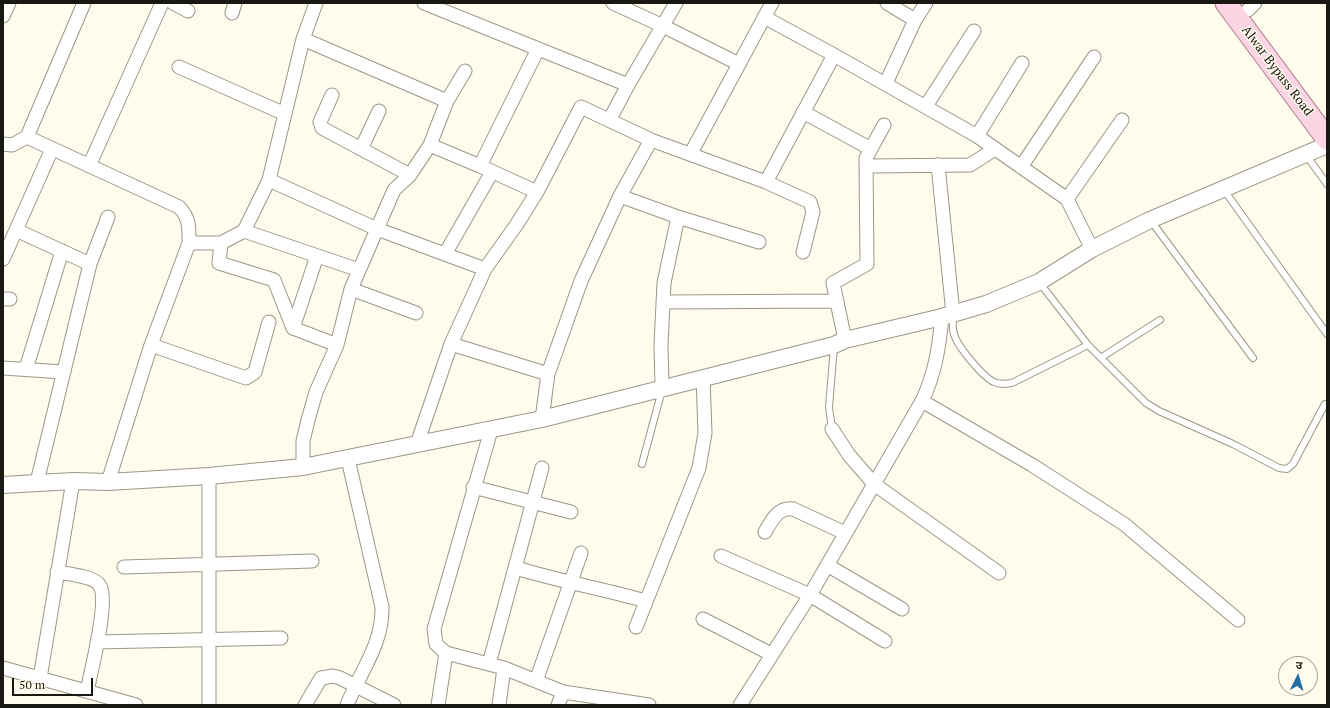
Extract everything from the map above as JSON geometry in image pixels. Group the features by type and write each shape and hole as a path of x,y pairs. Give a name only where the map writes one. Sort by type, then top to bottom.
{"main road":[{"name":"Alwar Bypass Road","path":"1226,3 1319,147"},
{"name":"Alwar Bypass Road","path":"1248,5 1327,116"}],"street":[{"path":"3,16 9,3"},
{"path":"3,144 12,145 27,138 84,3"},
{"path":"89,166 162,3"},
{"path":"173,3 188,11"},
{"path":"189,243 221,244 244,231 269,180 303,39 316,3"},
{"path":"424,3 628,85"},
{"path":"613,3 739,64"},
{"path":"610,119 676,3"},
{"path":"691,153 772,3"},
{"path":"887,3 915,20"},
{"path":"886,83 915,20 926,3"},
{"path":"764,17 886,83 977,136 1067,199 1092,249"},
{"path":"926,106 974,31"},
{"path":"303,39 447,101"},
{"path":"445,254 486,169 538,49"},
{"path":"766,182 834,55"},
{"path":"1021,167 1094,57"},
{"path":"977,136 1022,63"},
{"path":"179,67 285,114"},
{"path":"302,467 303,440 316,392 337,345 351,290 359,270 394,190 410,175 430,145 447,101 465,71"},
{"path":"332,95 320,122 320,126 410,175"},
{"path":"417,444 451,344 485,269 518,224 537,192 581,107 610,119 652,140 691,153 766,182 810,202 812,212 803,252"},
{"path":"360,149 379,110"},
{"path":"803,112 871,149"},
{"path":"1067,199 1122,120"},
{"path":"839,342 833,283 868,264 866,158 884,125"},
{"path":"27,138 179,207 189,221 189,243 151,345 108,482"},
{"path":"542,419 548,374 581,281 620,196 652,140"},
{"path":"430,145 537,192"},
{"path":"3,485 37,482 108,482 209,476 302,467 542,419 703,378 986,304 1039,282 1092,249 1150,220 1319,147"},
{"path":"3,258 52,149"},
{"path":"867,166 970,165 995,149"},
{"path":"740,705 771,654 810,595 922,402 935,369 948,315 938,165"},
{"path":"269,180 377,229 485,269"},
{"path":"620,196 678,217 759,242"},
{"path":"37,482 90,264 108,217"},
{"path":"662,388 664,283 678,217"},
{"path":"16,230 90,264"},
{"path":"244,231 359,270"},
{"path":"221,244 219,263 274,280 293,328 337,345"},
{"path":"26,369 62,251"},
{"path":"293,328 317,256"},
{"path":"351,290 416,313"},
{"path":"663,302 836,301"},
{"path":"151,345 246,378 255,372 269,322"},
{"path":"451,344 548,374"},
{"path":"3,368 64,372"},
{"path":"636,627 699,468 705,433 703,378"},
{"path":"922,402 1032,465 1124,524 1238,620"},
{"path":"832,429 849,455 874,484 999,573"},
{"path":"491,430 434,629 436,644 446,653 504,668 563,692 649,705"},
{"path":"347,705 375,646 382,619 382,607 348,459"},
{"path":"489,664 534,504 542,468"},
{"path":"209,476 209,705"},
{"path":"40,678 73,481"},
{"path":"474,487 534,504 571,512"},
{"path":"765,532 774,517 786,508 793,509 845,533"},
{"path":"536,681 581,553"},
{"path":"721,556 810,595 885,641"},
{"path":"124,567 312,561"},
{"path":"827,565 902,609"},
{"path":"516,568 571,584 593,586 646,601"},
{"path":"57,572 87,578 100,585 102,600 97,642 87,691"},
{"path":"703,619 771,654"},
{"path":"97,642 281,638"},
{"path":"438,705 446,653"},
{"path":"3,668 87,691 120,703 136,705"},
{"path":"499,705 504,668"},
{"path":"305,705 321,678 327,676 340,678 394,705"},
{"path":"558,705 563,692"}],"lane":[{"path":"1319,147 1327,184"},
{"path":"1223,188 1327,334"},
{"path":"1150,220 1253,358"},
{"path":"1039,282 1088,345 1102,357 1146,403 1159,411 1233,444 1283,470 1293,464 1325,404"},
{"path":"948,315 957,341 985,376 994,382 1003,384 1012,383 1088,345"},
{"path":"1102,357 1160,320"},
{"path":"832,429 829,407 839,342"},
{"path":"642,464 662,388"}]}
